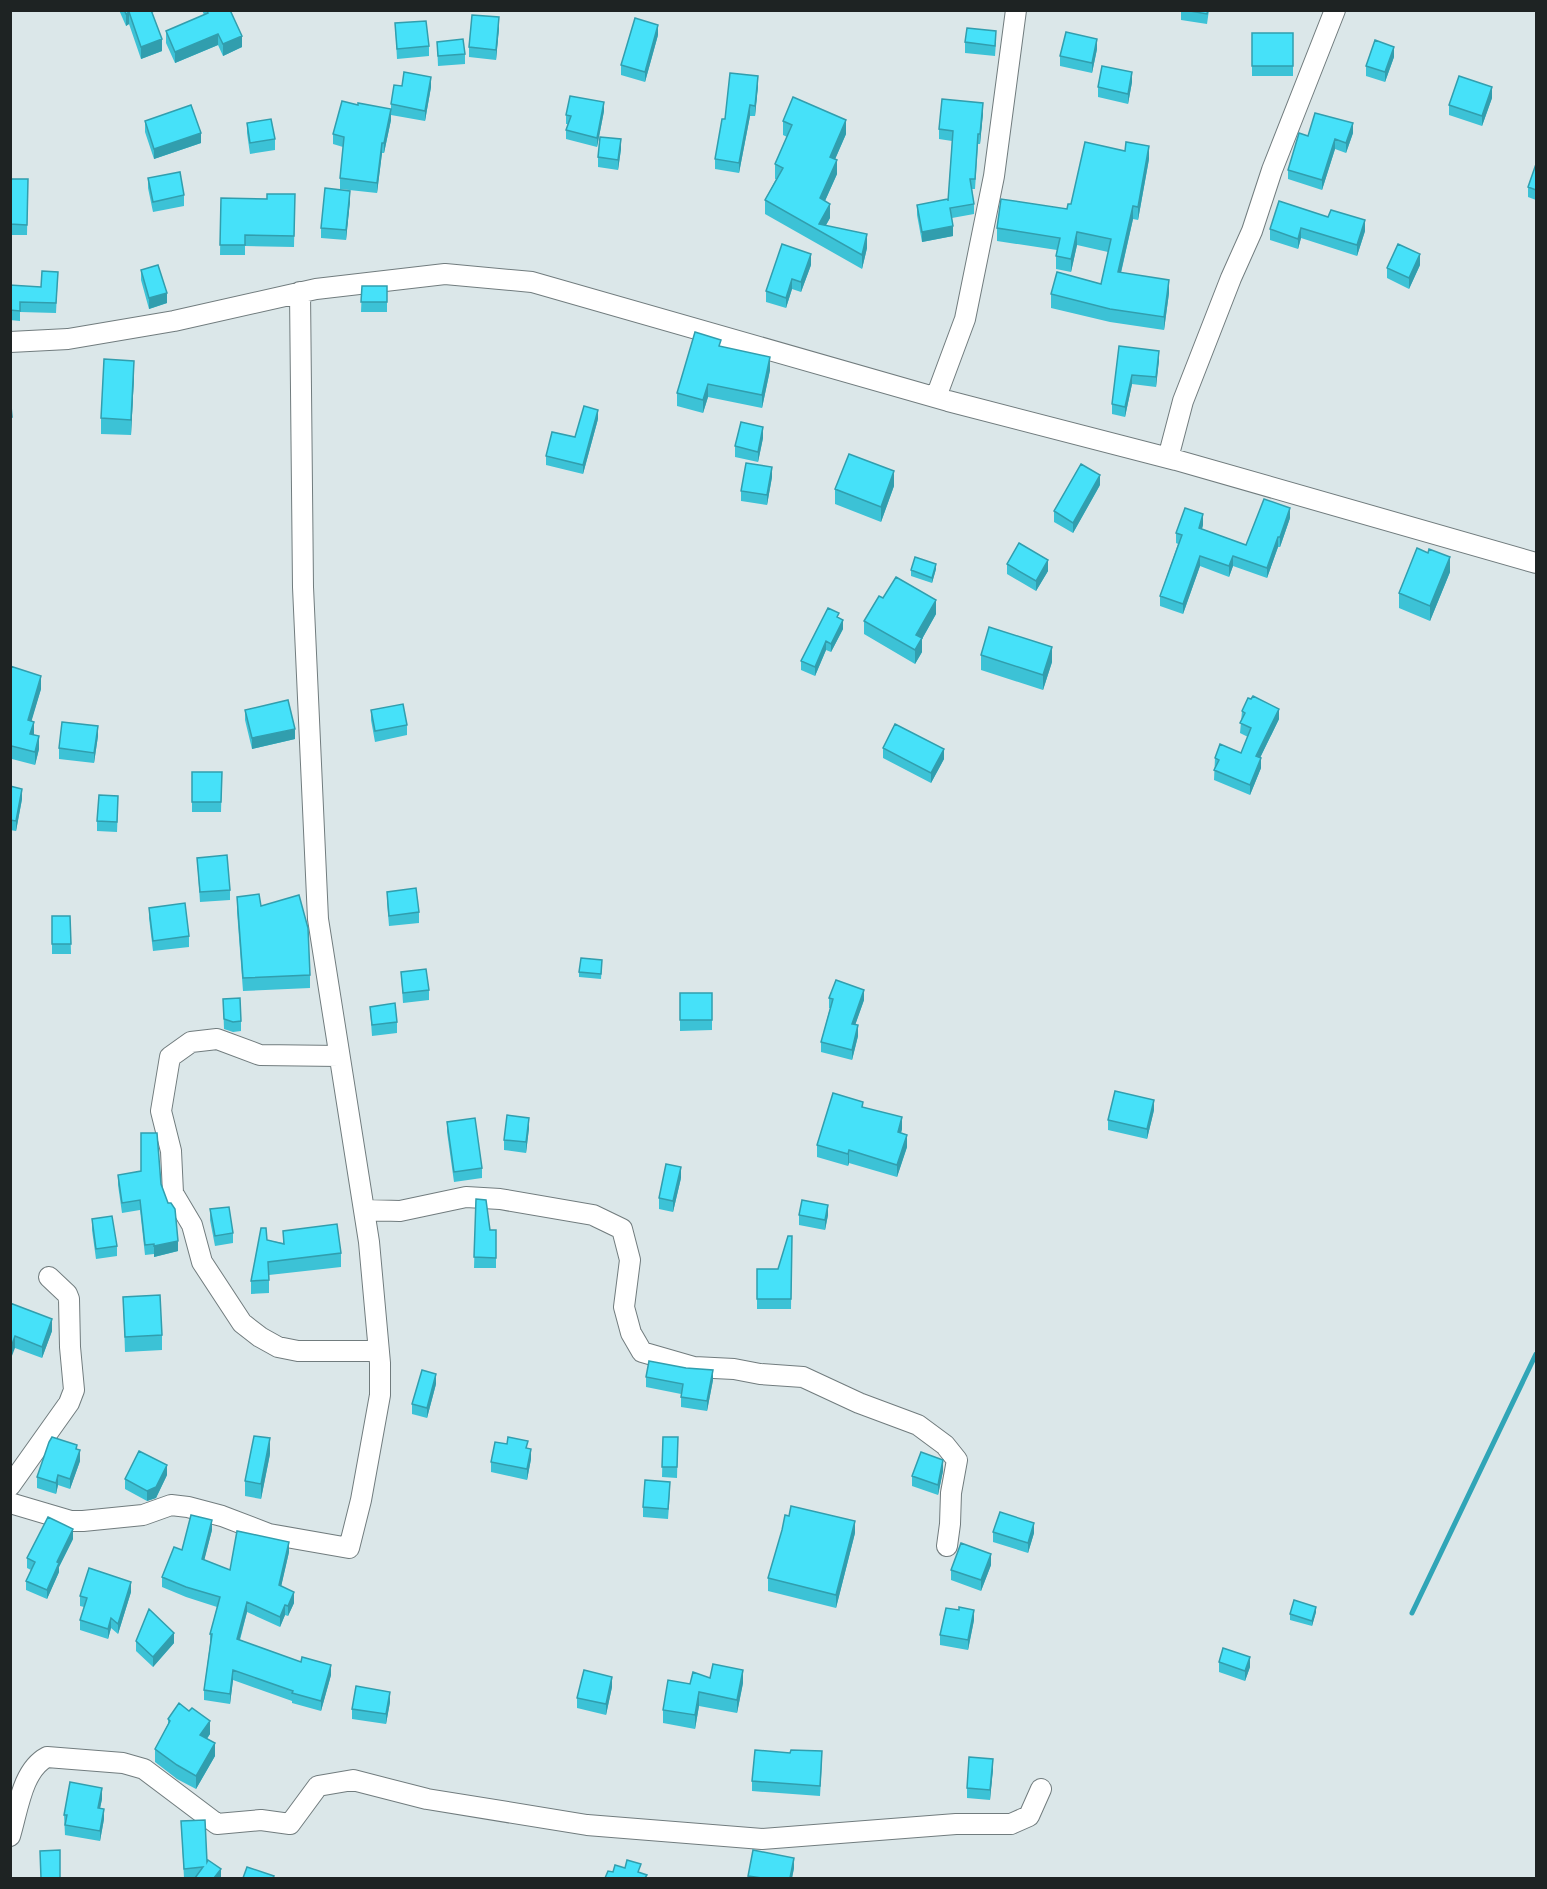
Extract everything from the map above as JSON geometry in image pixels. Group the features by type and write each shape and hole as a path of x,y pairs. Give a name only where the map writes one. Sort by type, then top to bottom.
{"street":[{"path":"936,397 964,319 994,176 1016,10"},
{"path":"1168,458 1183,402 1231,278 1252,231 1272,170 1335,10"},
{"path":"10,342 68,339 174,321 316,289 445,274 532,282 936,397 1168,458 1536,563"},
{"path":"10,1503 71,1521 143,1515 171,1505 188,1507 222,1516 269,1534 349,1548 361,1500 380,1395 378,1351 372,1263 318,919 303,587 300,292"},
{"path":"339,1056 260,1055 217,1039 191,1042 170,1057 161,1111 171,1150 173,1193 192,1225 202,1262 242,1323 278,1347 298,1351 378,1351"},
{"path":"364,1210 400,1211 466,1197 500,1199 592,1215 622,1229 630,1260 624,1307 631,1333 642,1352 694,1367 803,1377 859,1403 918,1425 945,1445 957,1460 951,1493 947,1546"},
{"path":"10,1486 69,1403 74,1390 69,1299 67,1294 49,1277"},
{"path":"10,1836 29,1773 37,1762 47,1757 123,1763 144,1768 218,1824 261,1820 290,1824 318,1786 353,1780 427,1799 587,1825 762,1839 956,1824 1011,1824 1029,1816 1041,1789"}],"building":[{"path":"124,10 151,10 162,39 141,47 129,12 126,14"},
{"path":"207,10 230,10 242,36 223,44 218,34 175,52 166,31 208,13"},
{"path":"1184,10 1208,10 1207,14"},
{"path":"472,15 499,17 496,50 469,47"},
{"path":"635,18 658,25 645,72 621,65"},
{"path":"426,21 429,46 397,49 395,23"},
{"path":"967,28 996,31 995,46 965,42"},
{"path":"1066,32 1097,39 1092,63 1060,56"},
{"path":"1252,33 1293,33 1293,66 1252,66"},
{"path":"463,39 465,54 438,56 437,42"},
{"path":"1375,40 1394,47 1385,72 1366,66"},
{"path":"1102,66 1132,72 1128,94 1098,87"},
{"path":"404,72 431,77 425,111 391,104 394,85 402,86"},
{"path":"730,73 758,76 755,106 750,105 739,163 715,159 722,119 725,119"},
{"path":"1459,76 1492,87 1482,116 1449,105"},
{"path":"570,96 604,102 597,138 566,130 571,116 566,115"},
{"path":"793,97 846,120 830,157 837,160 820,198 830,204 819,224 867,234 862,255 765,200 783,168 775,164 792,125 783,121"},
{"path":"942,99 983,103 975,179 970,179 974,204 950,208 953,226 922,232 917,205 948,199 948,201 953,131 939,129"},
{"path":"342,101 391,109 384,143 382,143 377,183 340,178 344,137 333,134"},
{"path":"191,105 201,133 154,149 145,121"},
{"path":"1315,113 1353,123 1346,143 1335,139 1322,180 1288,170 1299,133 1308,136"},
{"path":"271,119 275,139 250,143 247,123"},
{"path":"600,137 621,139 618,160 598,157"},
{"path":"1085,142 1125,151 1126,142 1149,146 1138,207 1133,206 1118,272 1169,280 1164,317 1110,309 1051,294 1057,272 1101,284 1111,239 1077,232 1071,259 1056,256 1060,238 997,228 1001,199 1067,209 1068,204 1071,204"},
{"path":"1536,164 1536,190 1528,187"},
{"path":"180,172 184,195 153,202 148,178"},
{"path":"10,179 28,179 27,225 10,224"},
{"path":"325,188 350,191 346,230 321,228"},
{"path":"267,194 295,194 294,236 245,235 245,245 220,245 221,198 267,199"},
{"path":"1279,201 1328,217 1331,210 1365,220 1357,245 1301,228 1298,239 1270,229"},
{"path":"782,244 811,254 801,282 792,279 786,298 766,291"},
{"path":"1398,244 1420,254 1409,278 1387,268"},
{"path":"158,265 167,293 149,298 141,270"},
{"path":"42,271 58,272 56,303 20,302 20,311 10,310 10,285 41,287"},
{"path":"362,286 387,286 387,302 361,302"},
{"path":"695,332 721,340 719,346 770,357 762,395 708,384 703,400 677,393"},
{"path":"1119,346 1159,351 1156,377 1132,375 1125,407 1112,404"},
{"path":"104,359 134,361 131,420 101,418"},
{"path":"584,406 598,410 583,465 546,456 552,432 575,437"},
{"path":"741,422 763,427 758,452 735,446"},
{"path":"849,454 894,471 881,507 835,489"},
{"path":"746,463 772,467 767,495 741,491"},
{"path":"1081,464 1100,475 1073,523 1054,511"},
{"path":"1264,499 1290,508 1267,568 1233,556 1229,566 1200,556 1183,604 1160,596 1182,535 1176,533 1185,508 1203,514 1199,528 1246,545"},
{"path":"1019,543 1048,560 1036,581 1007,564"},
{"path":"1417,548 1428,553 1429,549 1450,557 1430,606 1399,593"},
{"path":"915,557 936,564 932,578 911,570"},
{"path":"896,577 936,600 916,635 922,638 915,650 864,621 879,596 883,598"},
{"path":"828,608 839,613 837,617 843,620 831,644 826,641 815,667 801,661"},
{"path":"989,627 1052,647 1043,675 981,655"},
{"path":"10,666 41,676 28,720 34,722 30,734 39,736 35,752 12,746 10,749"},
{"path":"1253,696 1279,709 1256,756 1261,758 1250,785 1214,770 1219,760 1215,758 1220,744 1241,753 1251,728 1240,723 1245,713 1242,711 1248,698 1251,699"},
{"path":"288,700 295,729 252,738 245,710"},
{"path":"403,704 407,725 375,731 371,710"},
{"path":"62,722 98,726 94,753 59,748"},
{"path":"895,724 944,749 931,773 883,748"},
{"path":"192,772 222,772 221,802 192,802"},
{"path":"10,786 22,789 16,821 10,820"},
{"path":"99,795 118,796 117,822 97,821"},
{"path":"227,855 230,890 200,892 197,858"},
{"path":"416,888 419,912 389,916 387,892"},
{"path":"259,894 261,906 299,895 308,928 310,975 243,978 237,897"},
{"path":"185,903 189,936 153,941 149,908"},
{"path":"52,916 70,916 71,944 52,944"},
{"path":"581,958 602,960 601,974 579,972"},
{"path":"426,969 429,990 403,993 401,972"},
{"path":"836,980 864,990 852,1024 858,1025 852,1050 821,1042 833,999 829,998"},
{"path":"680,993 712,993 712,1020 680,1020"},
{"path":"240,998 241,1021 233,1022 224,1019 223,999"},
{"path":"395,1003 397,1022 372,1025 370,1007"},
{"path":"1115,1091 1154,1100 1147,1129 1108,1120"},
{"path":"833,1093 863,1102 862,1107 902,1117 898,1132 907,1135 897,1165 849,1150 848,1154 817,1145"},
{"path":"507,1115 529,1118 526,1142 504,1140"},
{"path":"475,1118 482,1168 454,1172 447,1122"},
{"path":"141,1133 157,1133 161,1184 168,1203 171,1203 175,1209 178,1241 154,1246 154,1244 145,1245 140,1200 122,1203 118,1175 141,1171"},
{"path":"666,1164 681,1167 673,1201 659,1198"},
{"path":"476,1199 486,1200 490,1230 496,1230 496,1258 474,1257"},
{"path":"802,1200 828,1205 825,1220 799,1215"},
{"path":"229,1207 233,1233 215,1236 210,1209"},
{"path":"112,1216 117,1246 96,1249 92,1219"},
{"path":"337,1224 341,1253 268,1262 269,1280 251,1281 261,1228 266,1228 267,1240 284,1244 283,1231"},
{"path":"788,1236 792,1236 791,1299 757,1299 757,1269 778,1269"},
{"path":"160,1295 162,1335 125,1337 123,1297"},
{"path":"10,1303 52,1319 42,1347 15,1336 10,1350"},
{"path":"649,1361 713,1370 707,1401 681,1397 683,1384 646,1377"},
{"path":"422,1370 436,1374 427,1408 412,1404"},
{"path":"254,1436 270,1438 261,1484 245,1481"},
{"path":"52,1437 77,1445 76,1449 80,1450 70,1479 58,1475 56,1483 37,1477"},
{"path":"508,1437 528,1441 526,1448 531,1449 527,1469 491,1462 495,1442 507,1444"},
{"path":"663,1437 678,1437 677,1467 662,1467"},
{"path":"139,1451 167,1465 156,1487 147,1491 125,1479"},
{"path":"921,1452 943,1460 938,1485 912,1476"},
{"path":"645,1480 670,1482 668,1509 643,1507"},
{"path":"791,1506 855,1521 836,1595 768,1578 785,1515 789,1516"},
{"path":"1000,1512 1034,1523 1028,1543 993,1532"},
{"path":"191,1515 212,1520 202,1559 230,1570 237,1531 289,1542 279,1585 294,1592 288,1606 285,1605 280,1617 247,1602 237,1639 301,1662 302,1657 331,1665 321,1701 292,1693 293,1691 233,1670 230,1694 204,1690 212,1634 210,1634 220,1597 162,1577 174,1547 182,1550"},
{"path":"48,1517 73,1529 47,1590 26,1581 35,1562 27,1558"},
{"path":"961,1543 991,1554 981,1580 951,1570"},
{"path":"89,1568 131,1582 118,1624 111,1618 108,1629 80,1620 87,1598 80,1596"},
{"path":"1294,1600 1316,1607 1312,1621 1290,1614"},
{"path":"959,1607 974,1610 968,1640 940,1635 946,1608 959,1610"},
{"path":"149,1609 174,1633 153,1657 136,1641"},
{"path":"1223,1648 1250,1657 1245,1671 1219,1662"},
{"path":"713,1664 743,1670 737,1700 699,1692 695,1715 663,1710 668,1680 690,1684 693,1672 710,1678"},
{"path":"584,1670 612,1677 606,1704 577,1698"},
{"path":"356,1686 390,1692 386,1714 352,1709"},
{"path":"179,1703 189,1711 192,1708 210,1721 200,1735 215,1743 196,1776 155,1749 170,1721 168,1719"},
{"path":"755,1750 790,1753 791,1750 822,1751 820,1786 752,1781"},
{"path":"969,1757 993,1759 990,1790 967,1788"},
{"path":"70,1782 102,1788 98,1808 104,1809 100,1831 65,1825 67,1815 64,1815"},
{"path":"205,1820 207,1862 208,1860 221,1869 214,1878 195,1878 203,1867 184,1869 181,1821"},
{"path":"60,1850 60,1878 41,1878 40,1851"},
{"path":"753,1850 794,1858 790,1878 748,1876"},
{"path":"627,1860 641,1864 638,1872 647,1875 645,1878 605,1878 608,1871 613,1872 615,1865 625,1868"},
{"path":"247,1867 274,1876 273,1878 243,1878"}],"waterway":[{"path":"1412,1613 1536,1354"}]}
